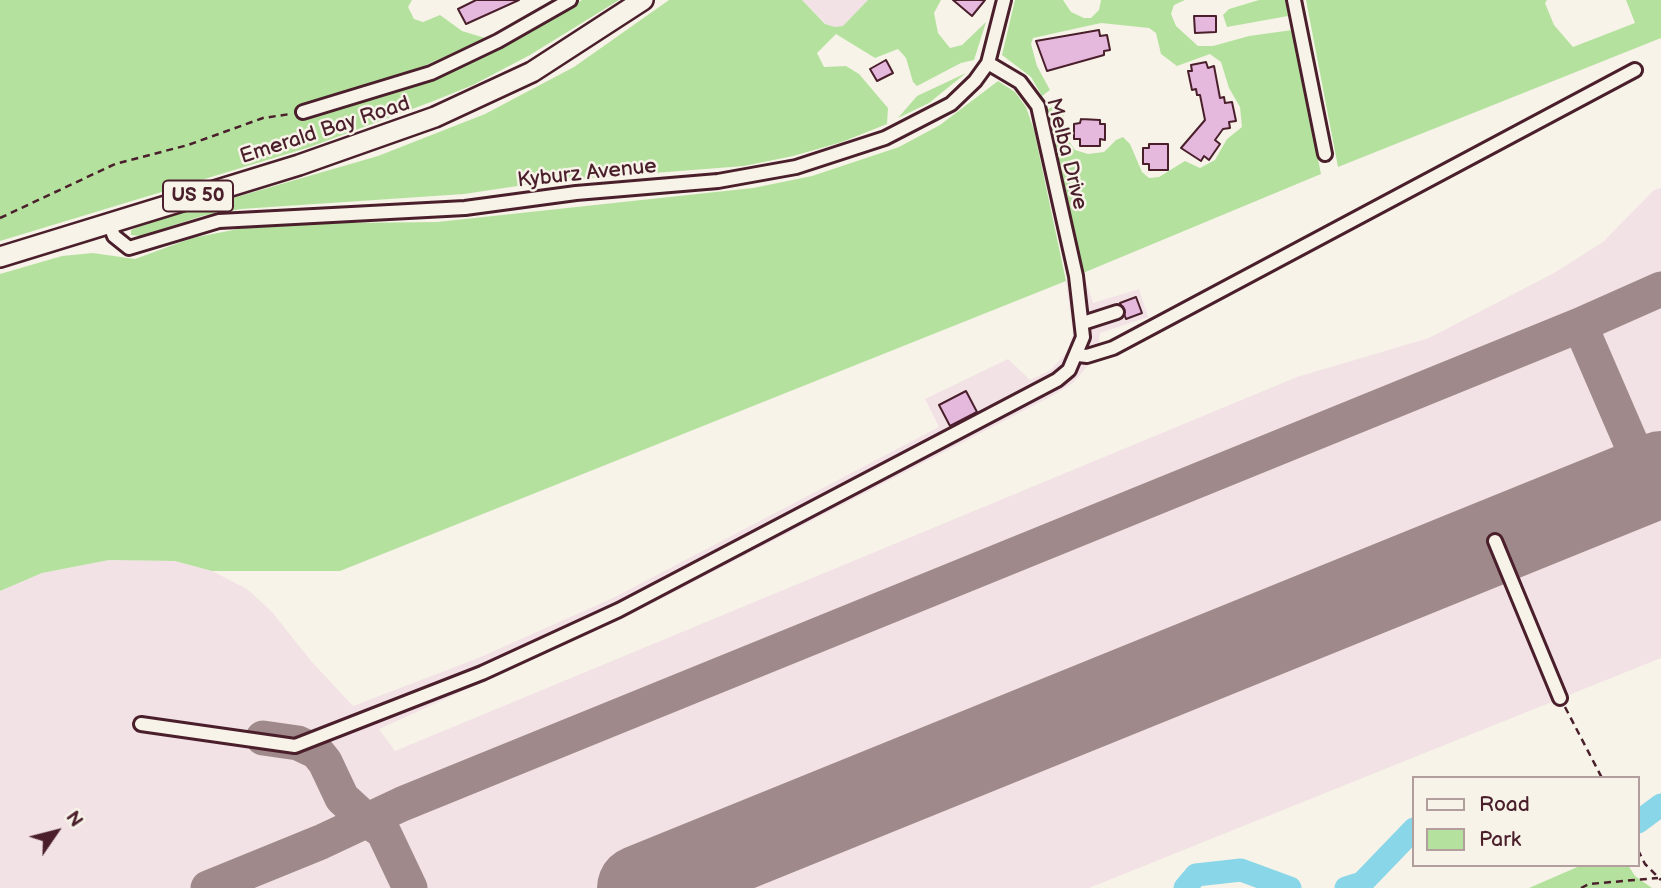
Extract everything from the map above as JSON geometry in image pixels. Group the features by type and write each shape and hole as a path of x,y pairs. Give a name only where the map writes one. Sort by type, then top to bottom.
{"highway":[{"name":"Emerald Bay Road","path":"0,257 299,165 463,106 544,65 643,0"}],"street":[{"path":"303,112 431,74 499,41 570,0"},
{"name":"Kyburz Avenue","path":"109,223 114,236 129,248 219,221 465,208 576,192 756,175 859,148 924,119 963,93 988,63 1004,0"},
{"path":"1294,0 1325,153"},
{"name":"Melba Drive","path":"988,63 1020,82 1038,106 1076,276 1083,323 1077,355"},
{"path":"141,724 295,746 482,673 619,610 1023,400 1069,370 1077,355 1087,356 1112,348 1635,70"},
{"path":"1083,323 1117,312"},
{"path":"1495,541 1560,698"}],"path":[{"path":"0,218 115,164 188,145 263,118 303,112"},
{"path":"1560,698 1601,776"},
{"path":"1640,854 1659,879"},
{"path":"1581,888 1589,884 1659,879"}],"shaded area":[{"path":"802,0 868,0 843,27 835,27 826,24"},
{"path":"1661,188 1661,658 1089,888 0,888 0,591 42,573 109,560 175,561 212,571 247,589 272,612 311,661 353,706 476,659 613,598 939,427 925,399 1008,359 1030,380 1051,370 1067,352 1073,334 1066,281 1083,273 1093,303 1139,289 1148,317 1100,333 1097,355 1074,382 1054,395 626,617 379,729 395,751 1297,377 1429,338 1554,273 1603,242 1654,190"}],"green space":[{"path":"0,0 412,0 408,7 414,19 423,22 440,15 462,31 485,38 396,79 299,105 302,116 401,90 433,77 539,26 582,0 619,0 530,55 473,85 431,102 310,147 0,241"},
{"path":"669,0 802,0 825,24 835,27 843,26 868,0 941,0 934,13 938,33 950,48 962,45 986,22 974,60 961,63 917,86 913,82 906,58 898,49 875,58 836,34 817,53 824,67 846,66 859,74 888,108 887,124 842,142 793,156 744,166 551,181 464,194 241,209 202,216 141,236 131,235 131,230 157,220 378,156 485,114 574,67"},
{"path":"1015,0 1063,0 1071,12 1091,18 1099,10 1101,0 1185,0 1174,5 1171,14 1176,26 1198,46 1213,46 1249,36 1292,30 1321,174 1083,273 1048,109 1056,105 1062,108 1069,141 1075,150 1088,154 1104,152 1123,137 1130,144 1142,172 1149,178 1159,177 1185,161 1200,168 1215,160 1227,139 1242,127 1240,107 1229,88 1221,62 1210,54 1177,66 1161,54 1156,33 1149,28 1101,23 1033,38 1031,44 1037,66 1050,90 1042,96 1031,77 1002,55"},
{"path":"1259,0 1285,0 1288,16 1227,27 1223,15 1229,9"},
{"path":"1306,0 1547,0 1545,3 1554,25 1573,47 1635,23 1626,0 1661,0 1661,38 1338,167"},
{"path":"966,73 929,103 898,118 917,96"},
{"path":"998,81 1015,92 1026,107 1034,130 1066,281 340,571 212,571 175,561 109,560 42,573 0,591 0,274 62,256 93,253 135,259 192,238 264,224 437,222 753,188 812,176 899,147 940,125"},
{"path":"1577,867 1629,867 1635,876 1652,888 1529,888"}],"building":[{"path":"476,0 519,0 466,24 458,9"},
{"path":"953,0 985,0 972,16"},
{"path":"1194,16 1216,16 1216,32 1195,33"},
{"path":"1099,30 1100,36 1107,35 1110,50 1104,51 1104,55 1047,71 1036,41"},
{"path":"886,60 893,73 877,81 870,69"},
{"path":"1206,62 1208,68 1214,66 1220,98 1224,97 1225,103 1232,102 1236,121 1229,122 1230,128 1223,129 1215,140 1220,144 1209,160 1204,156 1201,161 1181,148 1205,120 1200,95 1197,95 1196,89 1192,90 1188,71 1192,71 1191,65"},
{"path":"1081,119 1100,120 1100,124 1105,124 1105,140 1100,139 1100,146 1080,146 1080,139 1074,139 1074,124 1080,123"},
{"path":"1149,144 1168,144 1168,170 1149,170 1149,164 1143,164 1143,148 1149,148"},
{"path":"1136,297 1142,313 1126,319 1120,303"},
{"path":"966,391 977,412 950,426 939,405"}],"waterway":[{"path":"1640,821 1661,805"},
{"path":"1346,888 1362,883 1412,831"},
{"path":"1185,888 1196,875 1241,870 1290,888"}],"taxiway":[{"path":"208,888 321,842 402,804 1580,325 1661,289"},
{"path":"1580,325 1647,480"},
{"path":"263,738 298,743 317,752 325,762 342,798 367,821 383,831 410,888"}],"runway":[{"path":"640,888 1661,474"}]}
